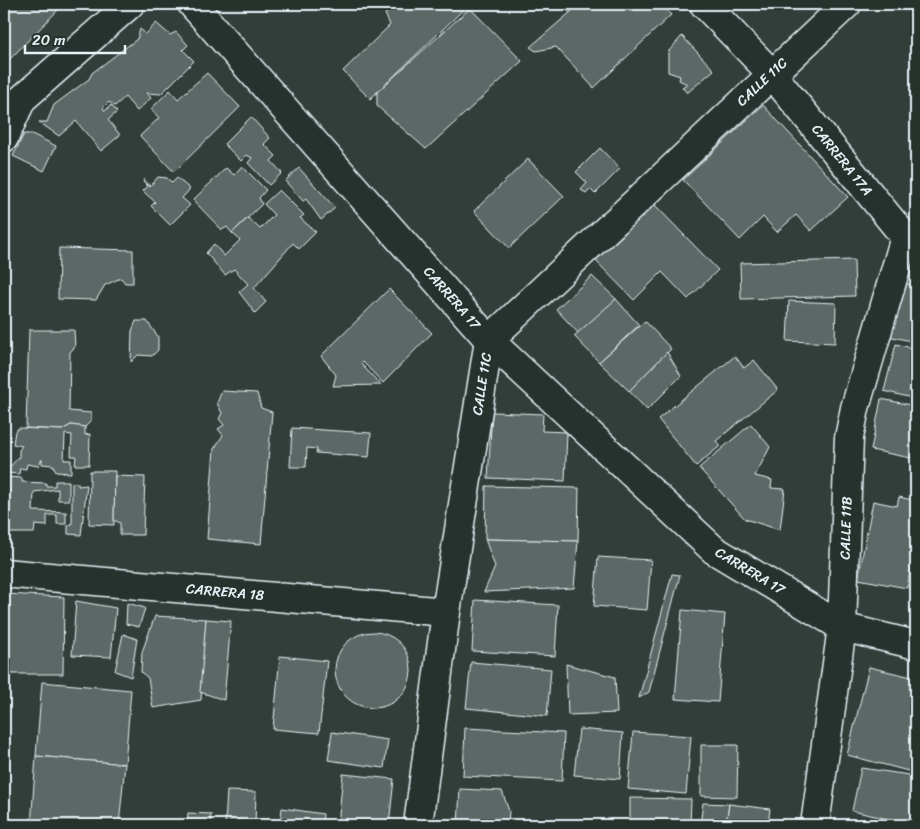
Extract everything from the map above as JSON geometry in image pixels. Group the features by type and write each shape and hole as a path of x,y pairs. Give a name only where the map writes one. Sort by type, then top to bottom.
{"street":[{"path":"4,138 22,99 130,4"},
{"name":"CARRERA 17","path":"192,4 489,340 714,550 842,627"},
{"name":"CARRERA 17A","path":"704,4 771,73 911,239"},
{"name":"CALLE 11C","path":"418,825 446,612 489,340 771,73 847,4"},
{"name":"CALLE 11B","path":"815,825 842,627 849,438 855,408 911,239"},
{"name":"CARRERA 18","path":"4,573 446,612"},
{"path":"842,627 916,645"}],"building":[{"path":"4,4 64,4 4,65"},
{"path":"385,4 459,4 464,9 370,99 343,71 390,25 385,14 390,10"},
{"path":"550,4 580,4 570,13 562,5 553,7"},
{"path":"580,4 661,4 671,15 594,88 556,47 536,51 530,47"},
{"path":"470,8 522,61 426,149 377,106 377,92"},
{"path":"156,23 170,35 176,32 188,45 183,50 194,61 161,94 147,93 151,98 137,111 125,97 115,106 109,102 103,108 105,111 111,105 117,112 108,120 120,135 101,151 76,121 59,136 39,122 47,122 54,105 137,39 140,29 146,34"},
{"path":"682,36 714,70 687,93 682,87 687,84 679,80 680,76 668,72 668,52"},
{"path":"207,73 240,107 174,172 140,136 159,118 151,109 170,90 178,99"},
{"path":"763,105 848,197 811,231 796,215 777,232 763,217 740,240 683,180"},
{"path":"251,117 270,138 264,144 276,156 271,161 282,173 269,185 248,163 252,158 247,155 241,161 224,144"},
{"path":"24,134 32,134 56,146 44,171 13,156"},
{"path":"600,148 620,169 595,194 590,189 586,193 581,190 587,183 576,172"},
{"path":"528,159 564,196 509,248 474,211"},
{"path":"242,166 266,190 259,198 262,204 232,233 227,227 222,230 193,200 226,168 234,175"},
{"path":"299,168 335,208 321,220 306,199 303,201 285,181"},
{"path":"158,177 167,178 172,183 177,178 190,189 182,198 190,205 170,225 151,206 155,202 143,191 148,186 143,181 144,179 150,186"},
{"path":"279,190 304,215 300,218 316,232 299,249 293,243 254,288 266,302 255,313 239,292 248,284 234,269 225,275 206,253 214,244 224,256 240,240 232,233 248,218 260,229 274,215 264,204"},
{"path":"652,202 718,270 688,299 662,272 634,300 594,259"},
{"path":"59,248 133,250 133,283 125,283 121,278 105,285 96,300 58,299"},
{"path":"854,260 855,296 741,299 740,263"},
{"path":"592,276 616,299 580,335 556,309"},
{"path":"900,282 916,286 916,342 888,336"},
{"path":"389,289 432,333 383,383 363,362 361,364 381,385 333,386 336,375 321,356"},
{"path":"616,299 639,325 599,362 574,336"},
{"path":"789,301 836,303 835,343 787,341"},
{"path":"136,321 147,321 158,337 158,350 152,356 138,355 131,362 132,331"},
{"path":"645,321 671,349 629,391 599,362"},
{"path":"29,330 74,330 75,347 70,352 69,411 91,413 91,421 85,427 71,425 62,430 26,428"},
{"path":"896,344 916,349 916,399 884,391"},
{"path":"667,352 681,376 647,410 629,391"},
{"path":"735,356 744,368 754,360 778,390 716,441 720,446 696,466 658,419"},
{"path":"222,391 257,393 261,408 272,412 261,544 207,539 214,449 223,435 218,429 224,425 219,419 222,413 217,403"},
{"path":"881,399 916,406 916,459 871,450"},
{"path":"492,412 543,414 542,431 567,432 565,481 488,478"},
{"path":"751,424 770,447 755,476 772,480 771,488 785,489 780,530 745,519 699,468"},
{"path":"71,425 85,427 85,435 90,434 89,465 75,465 76,456 71,456 72,435 65,434 64,460 71,460 71,473 56,472 53,465 42,464 42,459 38,466 27,464 26,469 20,468 19,474 4,473 19,457 19,450 22,446 13,444 15,431 19,428 62,430"},
{"path":"292,428 371,433 369,457 316,453 317,449 307,448 306,467 290,467"},
{"path":"90,471 115,471 114,525 89,524"},
{"path":"115,476 145,477 143,535 120,535 120,523 114,520"},
{"path":"6,477 22,478 22,482 46,483 46,486 55,486 55,481 69,481 69,500 58,500 58,489 34,492 33,511 66,512 66,524 57,524 57,515 47,515 47,526 35,525 34,533 4,533"},
{"path":"72,483 78,483 78,486 87,485 81,535 68,534 68,525 72,524"},
{"path":"486,486 579,488 578,541 485,539"},
{"path":"899,497 916,501 916,541 907,588 858,579 873,501 897,506"},
{"path":"485,539 578,541 574,588 484,592 495,567"},
{"path":"598,557 651,560 647,610 594,606"},
{"path":"672,574 680,575 649,692 639,698"},
{"path":"5,594 64,597 63,674 4,674"},
{"path":"475,600 558,605 555,656 472,651"},
{"path":"76,601 116,608 111,657 72,655"},
{"path":"127,603 145,608 139,627 126,624"},
{"path":"682,610 725,614 718,702 675,699"},
{"path":"155,616 206,619 201,700 153,708 148,678 141,672 142,652"},
{"path":"206,619 231,621 224,700 200,692"},
{"path":"366,632 380,632 394,638 405,649 411,663 408,685 400,697 380,708 366,708 352,702 341,691 335,677 335,663 341,649 352,638"},
{"path":"123,634 137,639 131,677 115,671"},
{"path":"280,656 327,661 319,733 273,729"},
{"path":"471,662 551,669 547,716 466,708"},
{"path":"566,664 615,677 617,713 568,715"},
{"path":"869,667 916,678 916,773 847,755"},
{"path":"42,682 131,690 125,764 36,756"},
{"path":"465,728 564,733 562,781 463,776"},
{"path":"579,729 623,733 620,779 574,775"},
{"path":"332,732 388,740 384,768 328,760"},
{"path":"633,732 691,736 686,794 628,789"},
{"path":"701,745 738,745 737,797 701,796"},
{"path":"36,756 125,764 119,825 31,825"},
{"path":"861,768 916,776 916,825 852,811"},
{"path":"343,774 394,779 389,825 338,825"},
{"path":"460,789 502,791 509,811 508,825 458,825"},
{"path":"227,791 256,792 255,825 225,825"},
{"path":"630,798 691,799 690,825 630,825"},
{"path":"703,803 729,804 726,825 700,825"},
{"path":"729,804 770,809 768,825 726,825"},
{"path":"282,808 323,814 322,825 280,825"},
{"path":"188,813 211,814 210,825 187,825"}]}
